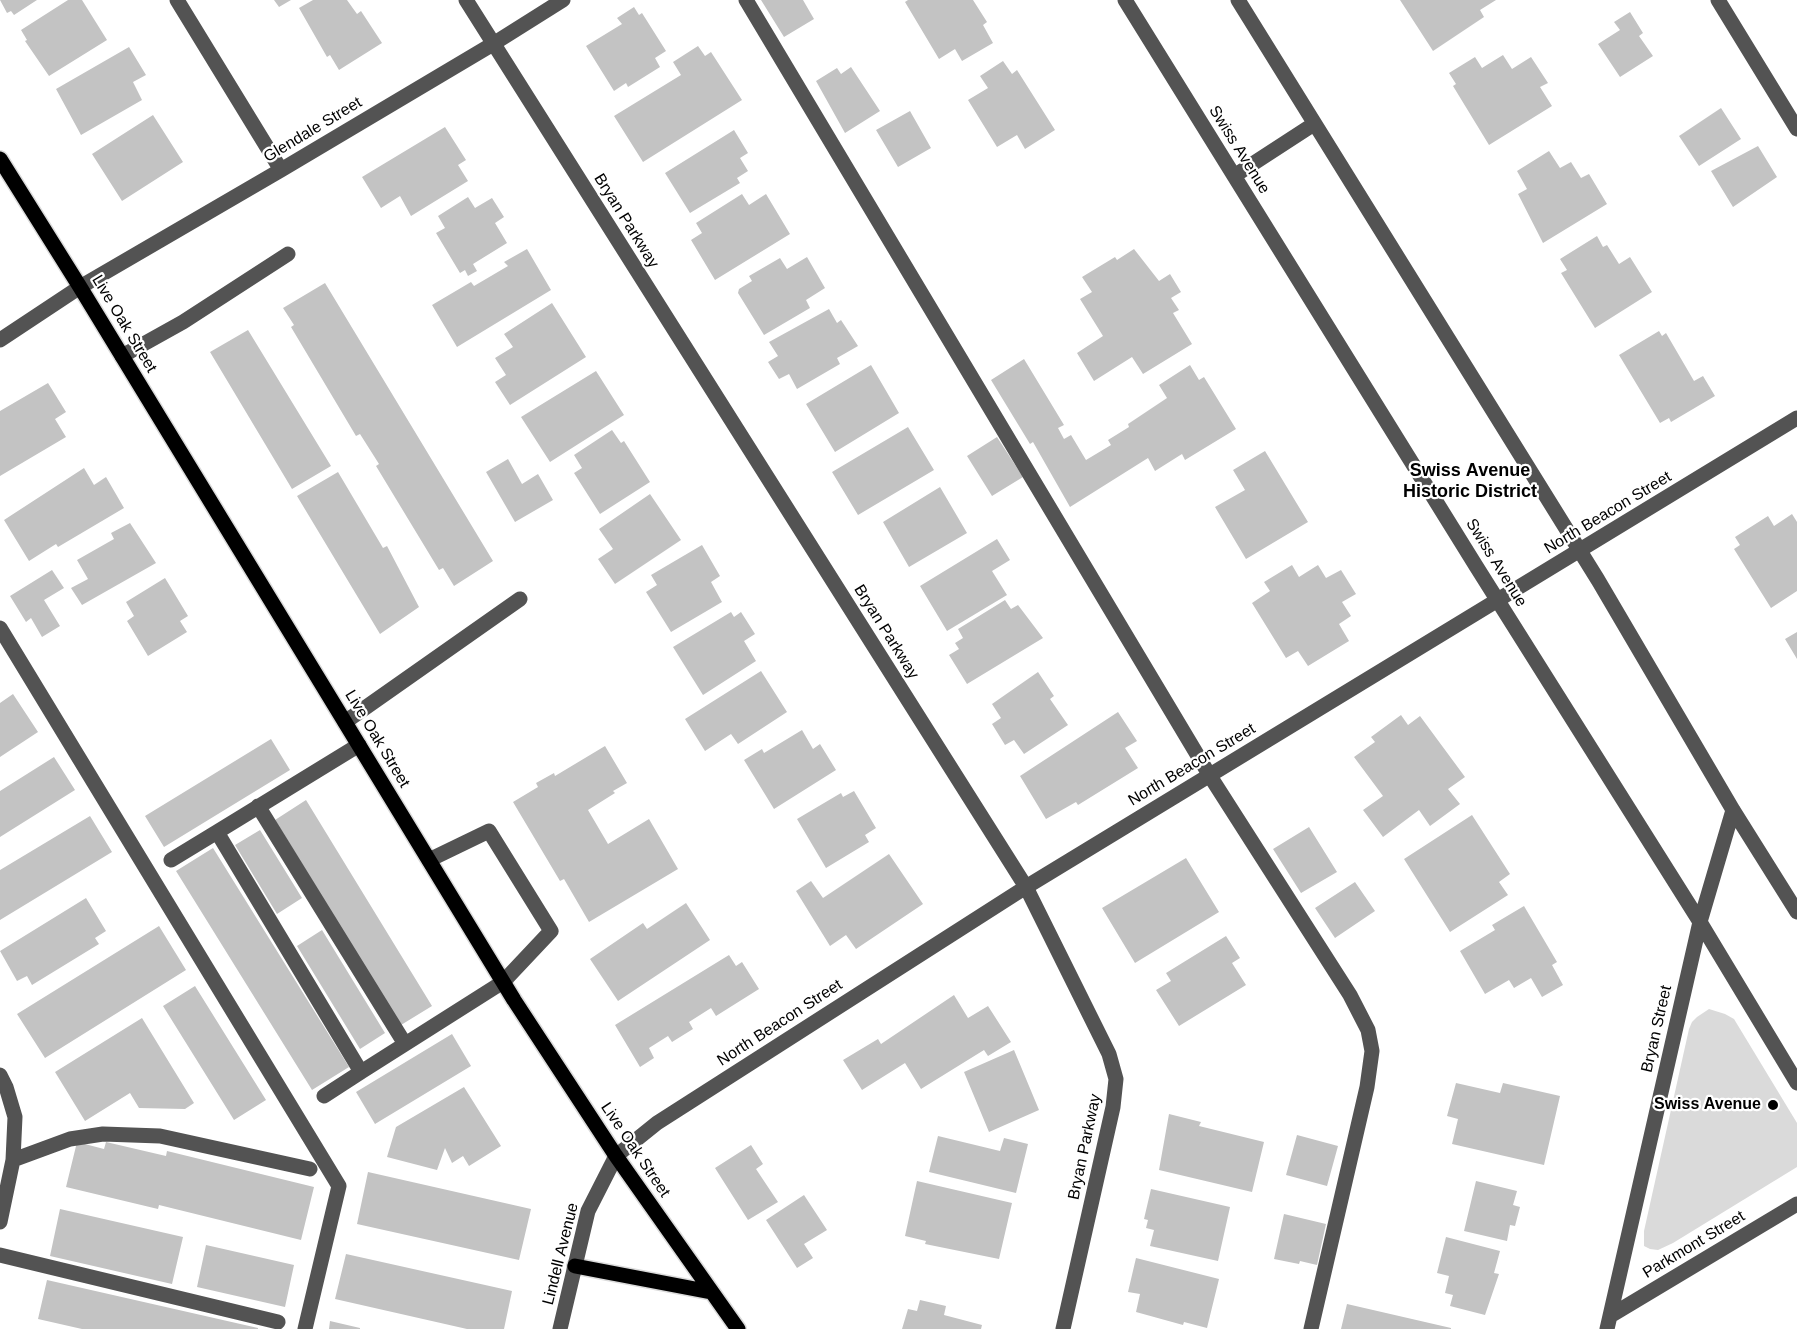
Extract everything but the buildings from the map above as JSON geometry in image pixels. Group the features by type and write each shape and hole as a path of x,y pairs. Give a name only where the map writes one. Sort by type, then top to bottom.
{"main road":[{"name":"Live Oak Street","path":"0,159 503,982 616,1156 738,1329"},
{"path":"575,1266 711,1292"}],"street":[{"path":"177,0 281,170"},
{"name":"Bryan Parkway","path":"466,0 1026,887 1108,1054 1116,1078 1113,1107 1063,1329"},
{"name":"Glendale Street","path":"0,340 80,287 281,170 563,0"},
{"path":"746,0 1210,776 1350,995 1368,1030 1372,1051 1367,1087 1311,1329"},
{"name":"Swiss Avenue","path":"1125,0 1700,922 1797,1083"},
{"path":"1238,0 1598,580 1733,810 1797,912"},
{"path":"1718,0 1797,129"},
{"path":"1234,176 1314,124"},
{"path":"122,356 183,322 288,254"},
{"name":"North Beacon Street","path":"616,1156 657,1123 1026,887 1797,418"},
{"path":"345,722 520,599"},
{"path":"0,628 339,1186 305,1329"},
{"path":"171,860 359,745"},
{"path":"258,806 405,1044"},
{"name":"Bryan Street","path":"1609,1323 1700,922 1733,810"},
{"path":"324,1096 503,982 551,931 489,831 429,860"},
{"path":"217,832 361,1072"},
{"path":"0,1075 15,1118 13,1160 0,1222"},
{"path":"13,1160 70,1139 103,1134 160,1136 310,1169"},
{"name":"Lindell Avenue","path":"560,1329 588,1211 616,1156"},
{"name":"Parkmont Street","path":"1609,1323 1797,1204"},
{"path":"0,1255 278,1322"}],"shaded area":[{"path":"1709,1009 1734,1019 1797,1123 1797,1167 1673,1243 1658,1250 1650,1249 1644,1246 1644,1231 1689,1029 1697,1017"}],"place":[{"name":"Swiss Avenue","path":"1773,1105"}],"district":[{"name":"Swiss Avenue Historic District","path":"1470,481"}]}
